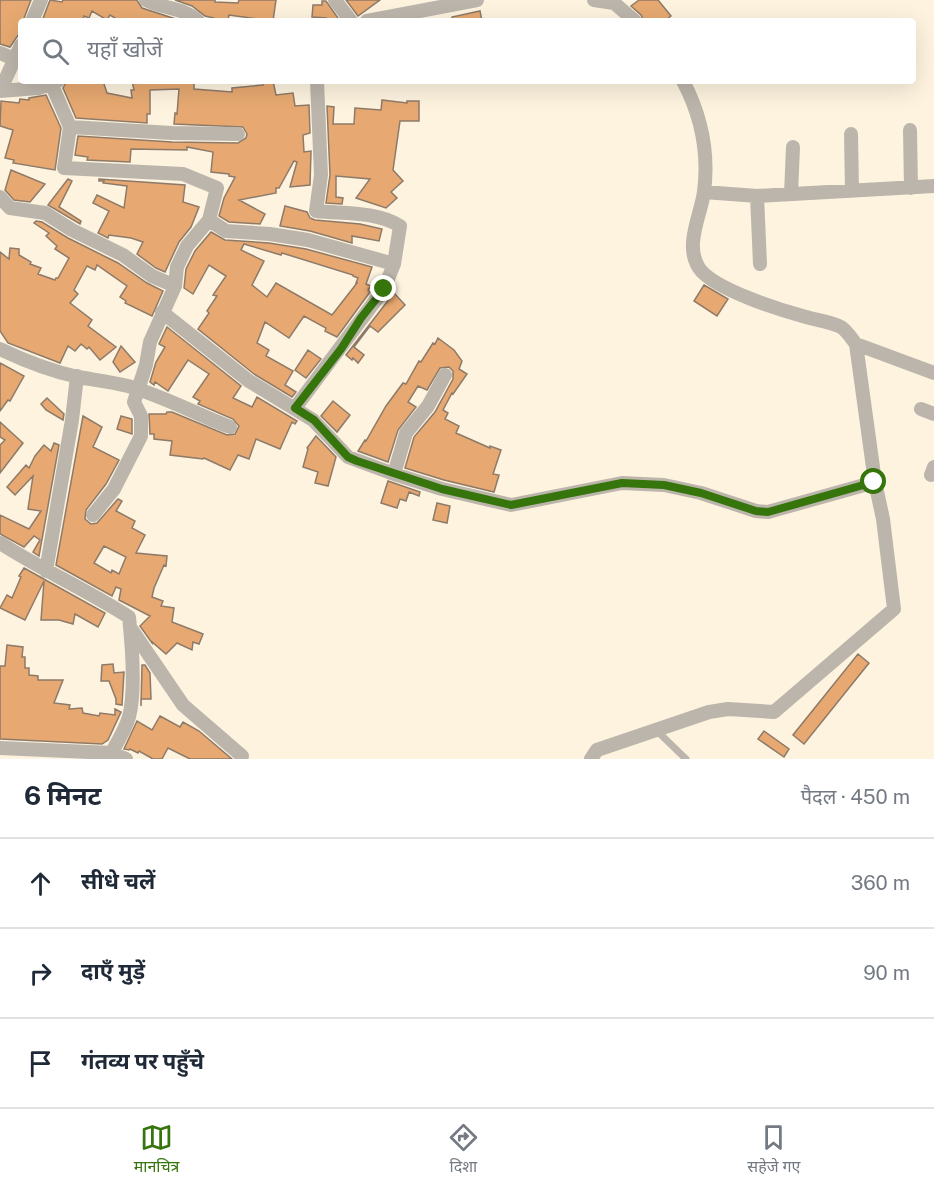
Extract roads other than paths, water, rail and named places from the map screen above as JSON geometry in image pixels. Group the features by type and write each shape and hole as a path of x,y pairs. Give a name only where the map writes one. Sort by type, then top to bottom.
{"street":[{"path":"33,18 41,0"},
{"path":"146,0 156,6 193,15 196,18"},
{"path":"335,0 349,18"},
{"path":"383,18 477,0"},
{"path":"594,0 616,2 632,18"},
{"path":"18,51 0,91 39,88 50,84"},
{"path":"0,53 14,59"},
{"path":"56,84 70,127 64,168 183,174 217,188 209,220 188,246 177,267 175,286 150,342 146,365 134,402 141,416 141,436 114,489 93,515"},
{"path":"295,408 384,289 394,264 400,226 388,219 370,215 316,211 321,175 317,84"},
{"path":"685,84 693,99 705,142 704,192 692,241 698,266 711,280 779,310 841,327 856,344 934,374"},
{"path":"70,127 183,134 238,134"},
{"path":"910,130 911,188"},
{"path":"851,135 852,191"},
{"path":"791,194 793,147"},
{"path":"704,192 757,196 934,186"},
{"path":"757,196 760,264"},
{"path":"0,197 10,208 45,213 72,230 123,255 152,276 175,286"},
{"path":"209,220 226,231 270,234 308,240 394,264"},
{"path":"162,312 249,381 314,420 348,457 442,489 511,505 622,483 664,485 701,493 756,511 768,512 874,482"},
{"path":"591,759 597,750 709,712 728,709 774,712 894,609 883,519 874,482 856,344"},
{"path":"0,349 25,361 77,376 137,389 230,427"},
{"path":"394,474 406,433 428,406 445,375"},
{"path":"46,571 72,420 77,376"},
{"path":"0,543 46,571 92,593 129,617 130,709 128,720 110,756"},
{"path":"130,628 183,705 242,756"},
{"path":"0,748 126,759"}],"lane":[{"path":"656,730 686,759"}]}
